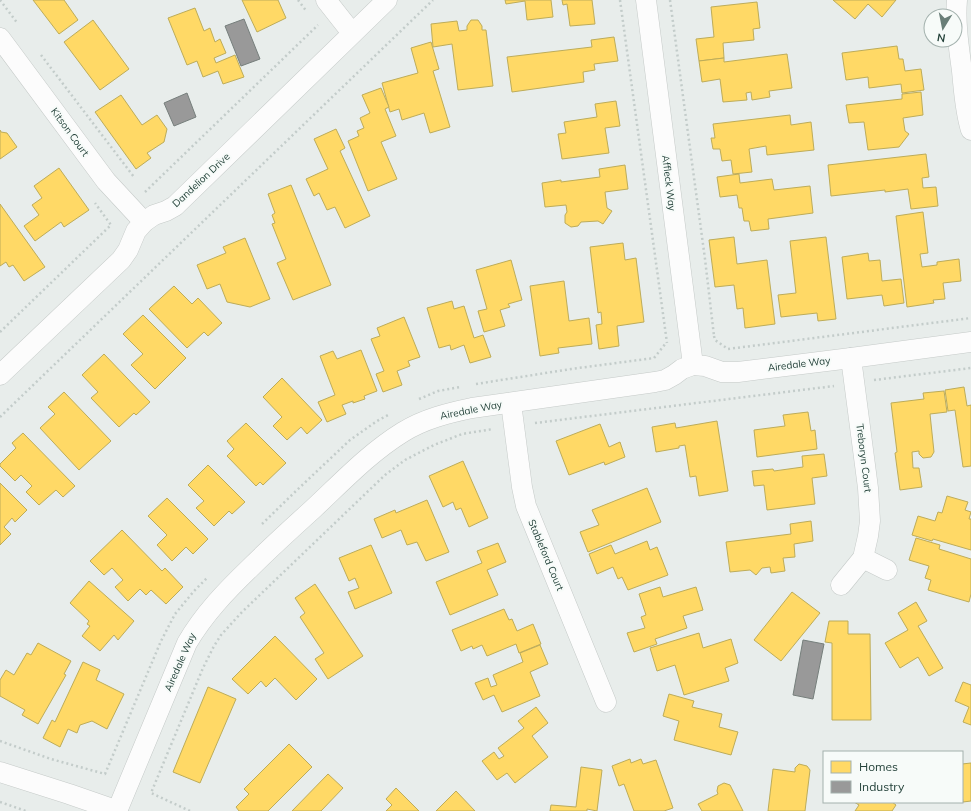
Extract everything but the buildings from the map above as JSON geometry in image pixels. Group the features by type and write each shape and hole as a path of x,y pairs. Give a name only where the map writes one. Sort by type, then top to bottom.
{"street":[{"path":"326,0 352,33"},
{"name":"Dandelion Drive","path":"0,375 121,260 128,250 136,231 144,222 154,215 176,206 387,0"},
{"name":"Affleck Way","path":"646,0 692,365"},
{"path":"957,0 956,22 971,130"},
{"name":"Kitson Court","path":"0,38 106,181 144,222"},
{"name":"Airedale Way","path":"117,811 186,643 196,628 226,591 351,473 379,449 418,424 444,414 472,408 665,380 682,369 692,365 705,366 722,372 738,372 971,342"},
{"name":"Treboryn Court","path":"841,585 863,558 870,521 870,504 851,358"},
{"name":"Stableford Court","path":"511,402 522,487 528,511 606,702"},
{"path":"863,558 887,570"},
{"path":"0,772 117,811"}],"path":[{"path":"0,0 19,25"},
{"path":"0,417 433,0"},
{"path":"620,0 666,343 673,342"},
{"path":"670,0 715,340 728,349 971,318"},
{"path":"140,186 145,192 319,24"},
{"path":"38,50 136,180"},
{"path":"0,332 111,225"},
{"path":"707,337 714,336"},
{"path":"867,382 971,368"},
{"path":"529,424 841,385"},
{"path":"190,811 151,794 203,668 221,635 242,612 384,475 406,460 434,445 462,434 498,428"},
{"path":"0,741 51,759 105,774"},
{"path":"0,802 26,811"}]}
